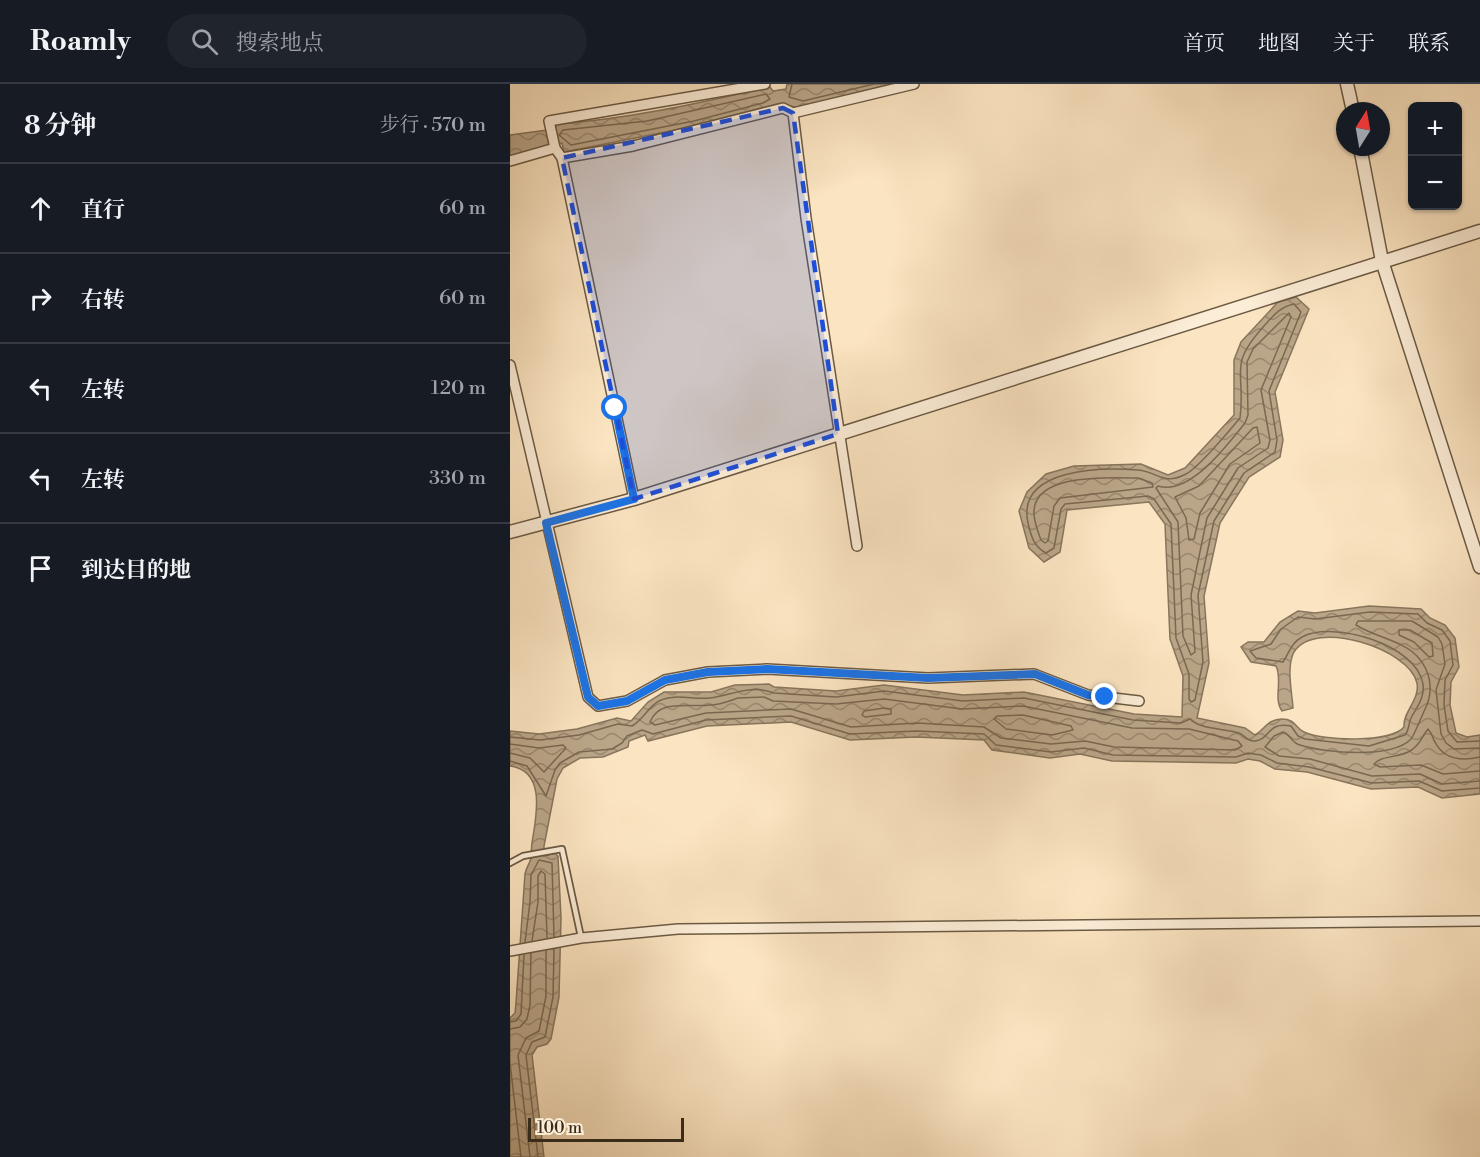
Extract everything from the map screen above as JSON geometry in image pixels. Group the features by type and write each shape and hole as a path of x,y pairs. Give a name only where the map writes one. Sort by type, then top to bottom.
{"street":[{"path":"634,499 562,158 555,148 549,121 765,84"},
{"path":"562,158 633,146 783,108 793,113 914,84"},
{"path":"1347,84 1351,102"},
{"path":"793,113 856,546"},
{"path":"510,161 555,148"},
{"path":"1362,156 1382,261 1480,567"},
{"path":"510,532 634,499 1480,231"},
{"path":"510,365 588,697 598,706 627,701 665,680 708,672 767,669 928,678 1035,674 1088,695 1139,701"},
{"path":"510,951 581,938 678,929 1480,921"}],"lane":[{"path":"510,863 523,856 562,849 581,938"}],"highlighted area":[{"path":"783,108 793,113 838,434 634,499 562,158"}],"water":[{"path":"787,84 899,84 802,108 777,104 696,126 564,152 562,143 510,162 510,135 555,129 557,124 664,110 770,87 773,91 786,89"},
{"path":"1296,297 1309,309 1275,392 1283,440 1280,457 1249,477 1220,523 1204,596 1209,663 1197,718 1245,728 1255,735 1277,719 1290,720 1304,732 1313,735 1340,739 1372,738 1397,732 1404,727 1404,721 1416,695 1417,683 1411,671 1398,659 1381,649 1340,638 1321,638 1305,642 1294,652 1290,665 1293,708 1282,711 1278,701 1279,677 1276,666 1251,662 1241,647 1248,642 1264,642 1280,622 1298,611 1315,613 1369,606 1421,609 1430,618 1445,625 1455,638 1459,667 1451,682 1450,705 1456,733 1467,737 1480,735 1480,794 1442,798 1418,787 1371,789 1307,772 1275,769 1260,761 1248,759 1236,763 1112,761 1080,754 1050,758 992,750 984,740 916,737 850,740 791,722 707,726 648,741 645,735 629,741 628,747 603,757 580,758 563,768 557,779 544,846 544,856 555,853 558,856 561,918 559,997 551,1039 547,1044 537,1047 532,1055 544,1157 510,1157 510,1018 515,1013 525,874 531,857 537,809 534,786 530,776 510,766 510,731 539,734 577,729 617,718 631,721 648,702 664,692 711,692 735,685 769,684 774,687 836,691 884,685 963,695 1024,692 1134,714 1182,717 1183,676 1170,639 1165,524 1149,502 1067,510 1060,552 1044,562 1029,548 1019,511 1027,492 1046,474 1074,466 1141,464 1168,475 1185,468 1234,415 1234,360 1241,342 1278,302"}],"route":[{"path":"615,408 634,499 546,523 588,697 598,706 627,701 648,687 665,680 708,672 767,669 815,674 928,678 1035,674 1088,695 1105,697"}]}
